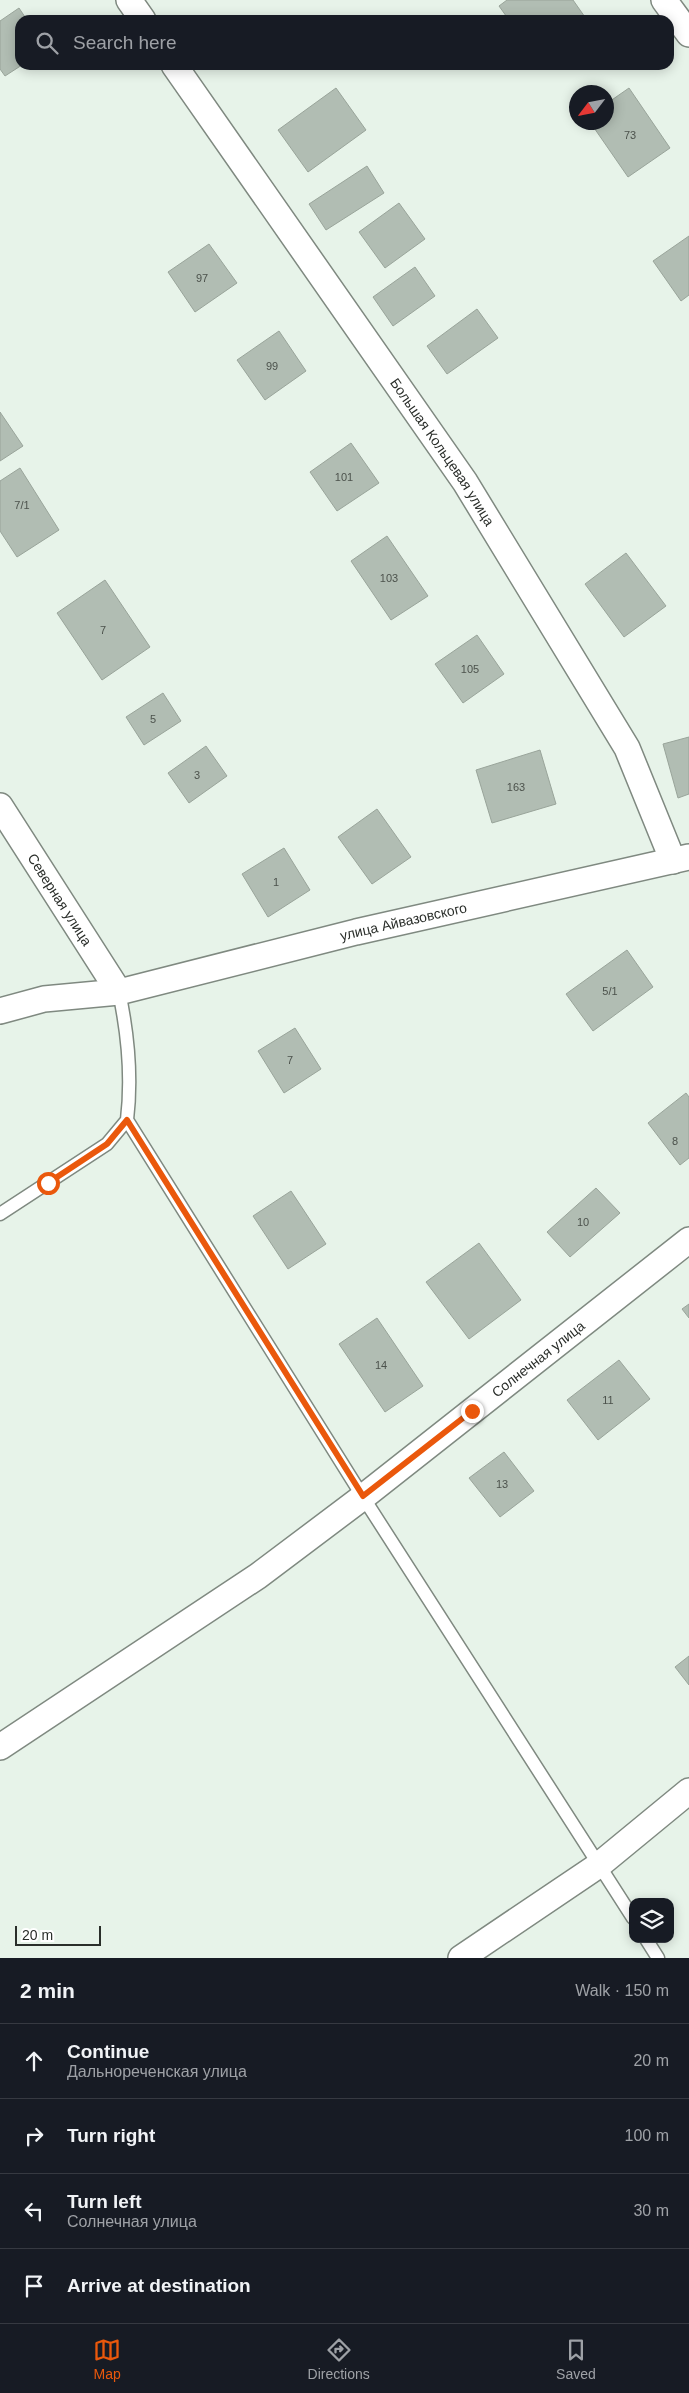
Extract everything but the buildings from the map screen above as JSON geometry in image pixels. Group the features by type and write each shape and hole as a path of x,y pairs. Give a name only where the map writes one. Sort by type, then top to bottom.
{"street":[{"path":"129,0 140,15"},
{"path":"664,0 689,34"},
{"name":"Большая Кольцевая улица","path":"177,70 465,482 627,748 681,859"},
{"name":"Северная улица","path":"0,806 119,992"},
{"name":"улица Айвазовского","path":"0,1011 44,999 119,992 356,932 681,859"},
{"name":"Солнечная улица","path":"0,1747 258,1576 689,1240"},
{"path":"461,1958 599,1865 689,1791"}],"lane":[{"path":"0,1214 107,1144 127,1120 131,1087 125,1022 119,992"},
{"path":"127,1120 363,1496 629,1912"},
{"path":"649,1943 658,1958"}],"route":[{"path":"48,1183 81,1163 107,1144 127,1120 363,1496 472,1411"}]}
